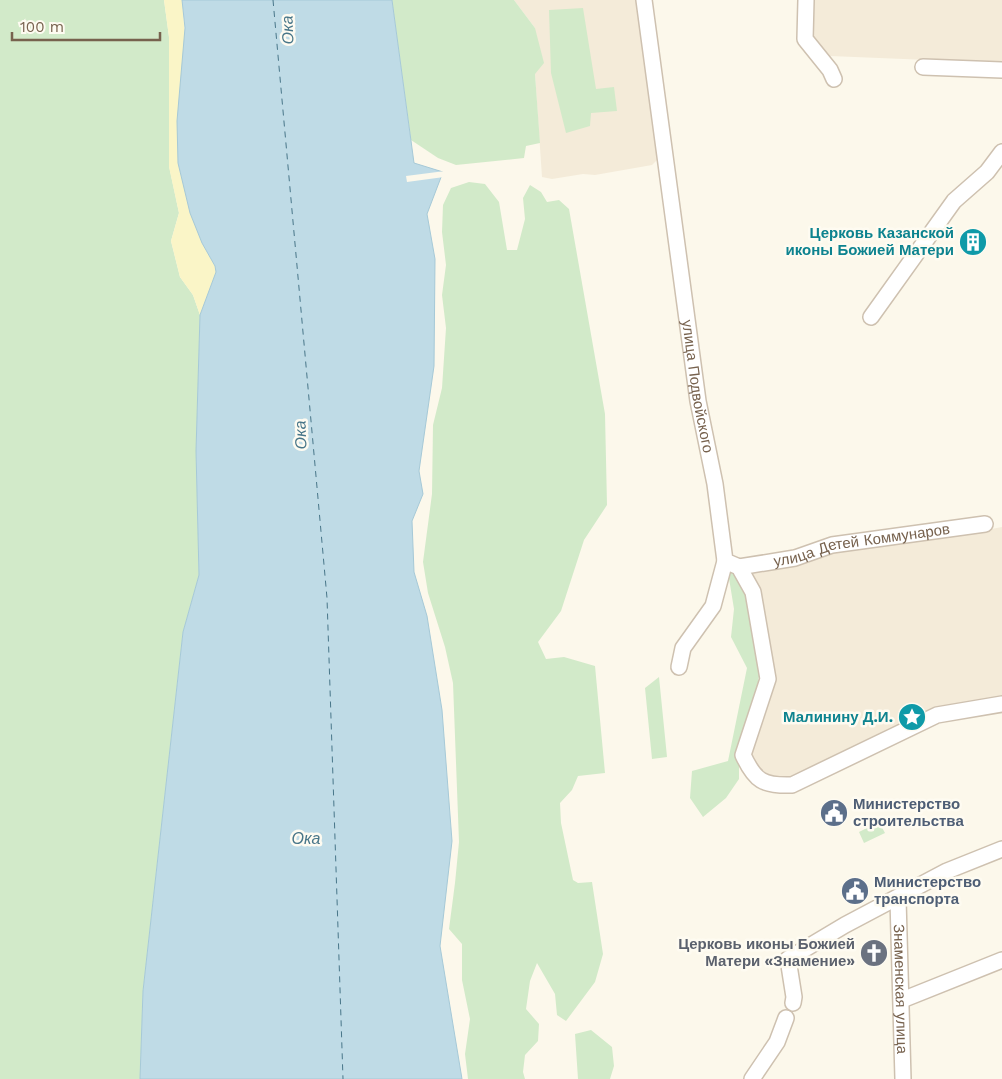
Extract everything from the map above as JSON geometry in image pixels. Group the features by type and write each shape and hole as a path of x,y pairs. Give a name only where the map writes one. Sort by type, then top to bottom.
{"street":[{"name":"улица Подвойского","path":"644,0 698,401 732,564 753,592 768,679 743,755 750,770 759,780 775,786 792,785 937,715 1002,704"},
{"path":"806,0 805,39 830,70 834,79"},
{"path":"923,67 1002,70"},
{"path":"871,317 954,202 987,172 1002,152"},
{"name":"улица Детей Коммунаров","path":"732,564 795,558 832,545 985,524"},
{"path":"679,667 683,648 714,606 732,564"},
{"path":"793,1003 794,997 788,959 845,925 898,899 947,871 1002,849"},
{"name":"Знаменская улица","path":"898,899 902,1000 902,1079"},
{"path":"902,1000 1002,960"},
{"path":"752,1079 777,1042 786,1018"}],"shaded area":[{"path":"514,0 639,0 659,158 652,165 595,175 583,174 552,179 542,177 535,74 535,28"},
{"path":"813,0 1002,0 1002,63 830,56 810,38"},
{"path":"1002,527 1002,701 936,713 791,780 765,776 756,766 749,753 773,681 751,578 755,570 831,552 959,535"}],"green space":[{"path":"0,0 164,0 169,37 169,166 179,213 171,241 180,277 193,295 200,315 196,451 199,575 183,632 143,991 140,1079 0,1079"},
{"path":"392,0 514,0 535,28 544,63 535,74 540,143 526,146 524,158 456,165 438,158 411,140"},
{"path":"583,8 596,89 614,87 617,111 591,113 590,126 566,133 551,73 549,10"},
{"path":"469,182 485,184 499,202 507,250 517,250 525,219 523,198 530,185 541,192 547,202 559,200 569,209 605,414 607,505 584,540 561,611 538,642 546,659 564,657 595,666 605,773 578,776 572,790 560,803 561,823 573,880 578,883 592,882 603,954 595,982 566,1021 557,1015 555,994 537,963 530,981 526,1009 539,1024 538,1041 525,1055 523,1072 525,1079 468,1079 465,1054 470,1019 462,980 462,944 449,929 459,842 453,683 445,647 428,593 423,562 432,494 433,425 442,388 446,328 442,295 446,265 442,232 443,205 451,188"},
{"path":"727,566 735,570 749,593 759,676 754,705 739,754 739,779 726,798 703,817 690,798 692,771 728,761 747,668 731,637 734,609"},
{"path":"659,677 667,757 652,759 645,688"},
{"path":"879,822 885,833 864,843 859,832"},
{"path":"591,1030 612,1047 614,1066 610,1079 578,1079 575,1034"}],"sand":[{"path":"164,0 182,0 202,243 215,266 216,272 200,315 193,295 180,277 171,241 179,213 169,167 169,37"}],"water":[{"name":"Ока","path":"182,0 392,0 414,163 443,172 427,214 435,259 434,366 419,471 423,494 412,521 414,572 427,616 442,710 452,841 440,946 462,1079 140,1079 143,991 183,632 199,575 196,451 200,315 216,272 215,266 202,243 190,213 178,163 177,121 185,28"}],"pier":[{"path":"445,171 444,177 407,182 406,176"}],"ferry route":[{"path":"273,0 327,598 343,1079"}],"place":[{"name":"Церковь Казанской иконы Божией Матери","path":"973,242"},
{"name":"Малинину Д.И.","path":"912,717"},
{"name":"Министерство строительства","path":"834,813"},
{"name":"Министерство транспорта","path":"855,891"},
{"name":"Церковь иконы Божией Матери «Знамение»","path":"874,953"}]}
